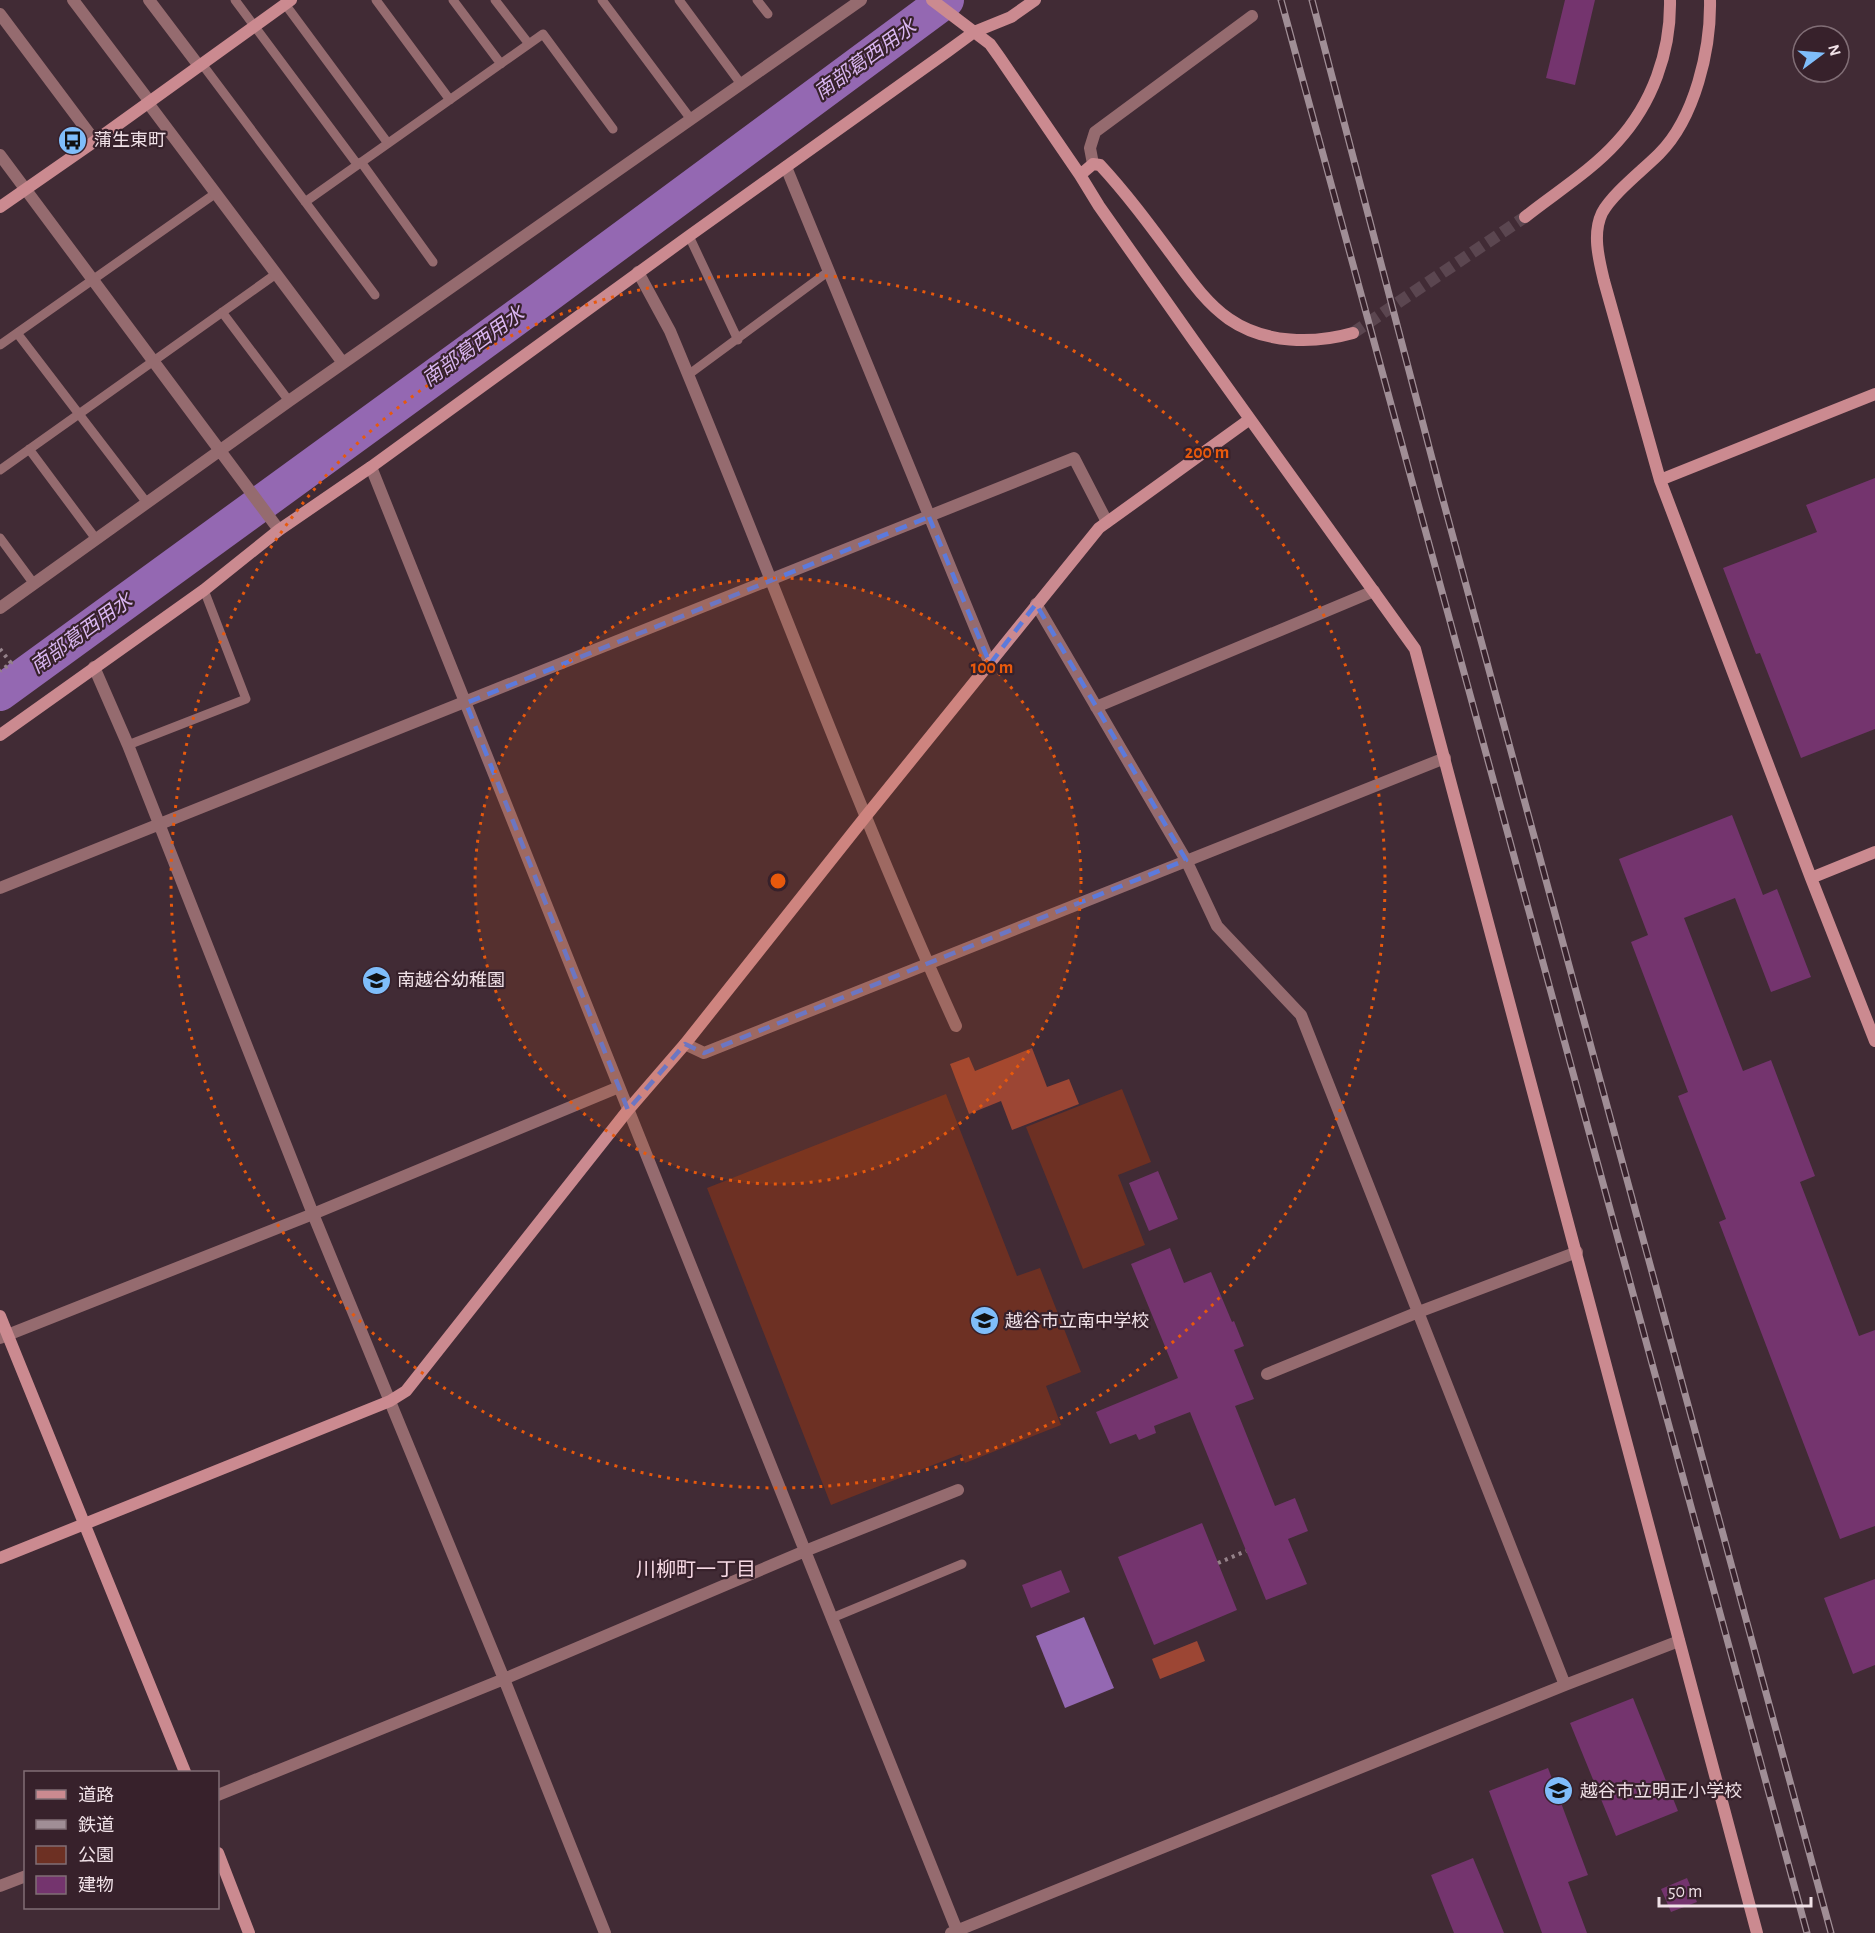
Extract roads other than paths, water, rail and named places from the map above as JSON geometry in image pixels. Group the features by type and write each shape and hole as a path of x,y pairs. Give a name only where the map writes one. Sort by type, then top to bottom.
{"street":[{"path":"73,0 343,363"},
{"path":"149,0 200,65"},
{"path":"0,608 289,400 861,0"},
{"path":"932,0 990,44 1080,175 1099,207 1415,649 1757,1933"},
{"path":"0,735 204,590 276,525 371,467 638,272 974,32 1011,17 1035,0"},
{"path":"1525,217 1590,167 1617,142 1639,112 1653,86 1665,54 1670,22 1670,0"},
{"path":"1710,0 1710,24 1702,71 1692,100 1662,151 1602,213 1597,229 1598,251 1604,281 1660,480 1875,1041"},
{"path":"0,207 96,141 289,1"},
{"path":"0,14 96,141"},
{"path":"1094,164 1090,148 1095,132 1252,16"},
{"path":"0,155 276,525"},
{"path":"1080,175 1094,164 1100,165 1122,189 1204,297 1231,320 1258,333 1310,342 1330,340 1353,333"},
{"path":"786,167 990,664"},
{"path":"638,272 670,332 772,579 866,816 927,963 956,1026"},
{"path":"1660,480 1875,394"},
{"path":"0,1558 390,1401 406,1390 628,1110 684,1044 1099,528 1250,419"},
{"path":"0,888 1074,458 1107,522"},
{"path":"371,467 832,1618 955,1932 1679,1641"},
{"path":"1096,707 1374,591"},
{"path":"1036,604 1186,860 1217,926 1301,1015 1416,1313 1565,1685"},
{"path":"94,667 128,745 313,1214 504,1679 605,1933"},
{"path":"684,1044 704,1053 1445,758"},
{"path":"1811,878 1875,852"},
{"path":"4,1337 313,1214 619,1088"},
{"path":"1267,1374 1416,1313 1577,1252"},
{"path":"0,1316 4,1337 184,1771"},
{"path":"219,1795 504,1679 805,1551 958,1490"},
{"path":"219,1856 249,1933"},
{"path":"0,1886 24,1877"}],"lane":[{"path":"235,0 433,262"},
{"path":"376,0 450,100"},
{"path":"453,0 501,64"},
{"path":"495,0 529,44"},
{"path":"602,0 687,114"},
{"path":"679,0 741,84"},
{"path":"757,0 768,14"},
{"path":"289,1 387,142"},
{"path":"305,202 543,34 613,129"},
{"path":"200,65 375,295"},
{"path":"0,345 216,193"},
{"path":"688,236 738,340"},
{"path":"688,375 829,271"},
{"path":"0,470 276,274"},
{"path":"222,312 289,400"},
{"path":"17,333 147,503"},
{"path":"29,449 96,539"},
{"path":"0,538 34,584"},
{"path":"128,745 246,699 204,590"},
{"path":"832,1618 962,1564"}],"waterway":[{"name":"南部葛西用水","path":"0,693 543,298 946,0"}],"tunnel":[{"path":"1353,333 1525,217"}],"railway":[{"path":"1281,0 1807,1933"},
{"path":"1312,0 1440,489 1831,1933"}],"place":[{"name":"蒲生東町","path":"73,140"},
{"name":"南越谷幼稚園","path":"376,980"},
{"name":"越谷市立南中学校","path":"984,1321"},
{"name":"越谷市立明正小学校","path":"1559,1791"}],"district":[{"name":"川柳町一丁目","path":"696,1569"}]}
